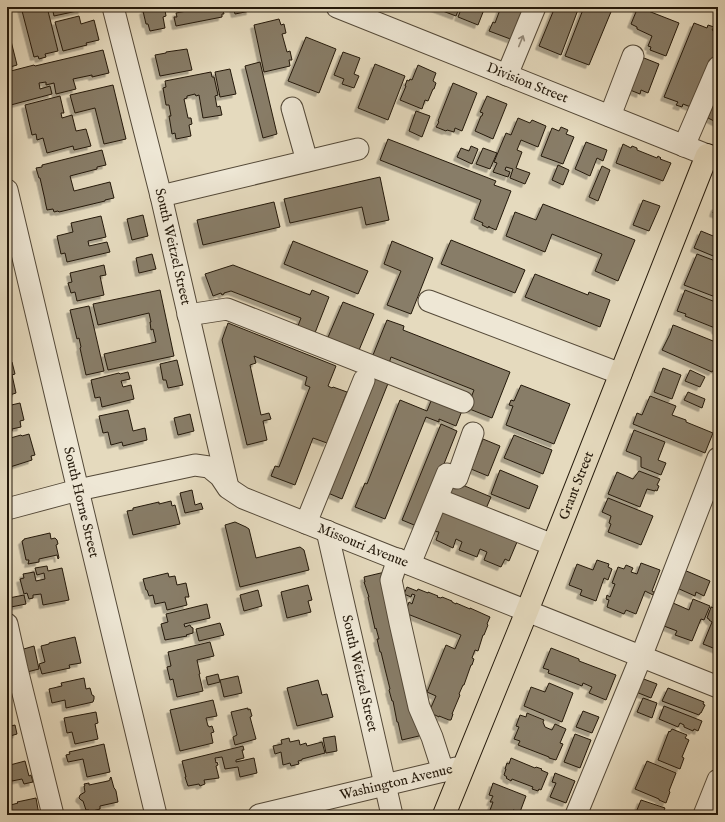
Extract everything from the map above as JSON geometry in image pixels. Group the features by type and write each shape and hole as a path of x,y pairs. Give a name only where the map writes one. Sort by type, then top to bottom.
{"main road":[{"name":"Grant Street","path":"444,815 621,374 713,157"}],"street":[{"name":"South Weitzel Street","path":"113,7 161,196 228,488"},
{"name":"Division Street","path":"337,7 358,11 507,75 713,157"},
{"path":"507,75 535,7"},
{"path":"610,116 634,56"},
{"path":"684,146 718,67"},
{"path":"292,108 307,161"},
{"path":"161,196 358,149"},
{"name":"South Horne Street","path":"7,190 156,815"},
{"path":"429,301 621,374"},
{"path":"188,314 227,309 463,402"},
{"path":"306,523 364,380"},
{"path":"443,771 432,737 419,707 392,580 404,562 437,499 447,474 457,478 473,433"},
{"path":"576,815 641,657 718,458"},
{"name":"Missouri Avenue","path":"7,509 78,490 195,465 209,468 220,476 228,488 243,498 718,687"},
{"path":"437,499 553,545"},
{"name":"South Weitzel Street","path":"327,531 392,815"},
{"path":"7,624 53,815"},
{"name":"Washington Avenue","path":"259,815 464,766"},
{"path":"704,815 718,780"}],"building":[{"path":"21,7 47,7 58,51 45,54 46,57 39,59 38,56 34,57"},
{"path":"52,7 81,7 82,10 54,16"},
{"path":"145,7 161,7 162,11 165,10 166,16 163,17 165,28 150,31 148,24 146,24 143,11 146,10"},
{"path":"208,7 222,7 224,14 222,14 222,17 176,26 174,17 177,17 176,13"},
{"path":"233,7 249,7 250,11 235,14"},
{"path":"432,7 485,7 478,25 458,17 460,12 458,11 456,16"},
{"path":"501,7 526,7 513,40 489,31 493,22 495,23"},
{"path":"555,7 579,7 561,55 539,46"},
{"path":"584,7 613,7 589,65 565,56"},
{"path":"638,7 679,23 666,56 650,50 651,47 648,46 652,36 637,29 637,27 631,24"},
{"path":"79,16 81,24 94,20 99,40 86,43 87,45 63,51 55,22"},
{"path":"279,19 281,25 284,24 286,33 282,34 287,52 290,51 292,60 289,60 290,66 264,72 254,25"},
{"path":"694,23 707,28 708,25 714,27 712,30 718,32 718,55 696,109 683,104 682,107 676,105 678,102 664,97"},
{"path":"7,25 17,65 7,68"},
{"path":"306,37 336,49 319,93 288,81"},
{"path":"187,49 192,70 160,76 155,55"},
{"path":"103,50 109,73 73,79 76,89 56,94 54,83 46,85 46,82 39,83 40,89 50,86 52,94 7,106 7,72"},
{"path":"343,52 360,58 354,74 359,76 354,88 342,84 344,79 334,75"},
{"path":"639,56 659,64 648,93 641,90 640,94 630,90"},
{"path":"260,62 277,134 263,138 245,66"},
{"path":"375,64 405,76 388,120 358,108"},
{"path":"418,65 436,73 433,81 436,83 434,89 428,101 425,100 422,109 400,100 407,80 412,80"},
{"path":"230,69 236,94 220,97 215,72"},
{"path":"211,72 212,77 214,77 218,95 215,96 217,107 220,106 222,115 203,118 199,95 196,96 195,94 187,96 187,98 184,99 188,118 191,118 192,124 189,125 191,136 176,139 175,133 172,134 169,105 166,105 163,88 166,87 165,81"},
{"path":"453,83 477,93 462,131 455,128 454,132 436,127"},
{"path":"113,85 126,139 104,144 95,108 75,113 70,95"},
{"path":"718,94 718,123 708,118"},
{"path":"60,96 64,113 61,113 62,118 72,115 76,131 86,129 91,146 74,150 73,146 47,153 43,138 37,140 36,134 32,135 25,105"},
{"path":"487,96 507,104 493,139 475,131 482,116 483,113 480,112"},
{"path":"416,111 430,116 422,137 409,131"},
{"path":"518,118 530,123 532,120 546,126 538,147 521,140 517,150 522,152 516,168 530,173 525,184 510,178 513,169 506,167 505,170 510,172 508,177 493,172 497,163 494,162 506,133 511,135"},
{"path":"561,127 568,130 566,134 574,137 563,164 541,156 552,128 559,131"},
{"path":"388,139 496,181 494,185 511,191 496,230 489,226 488,228 482,225 483,223 474,219 481,200 380,160"},
{"path":"586,142 607,150 603,161 597,158 590,176 575,169"},
{"path":"623,144 631,148 632,146 637,148 637,150 657,158 658,156 661,158 660,159 671,163 663,181 616,163"},
{"path":"471,146 478,149 472,164 457,157 461,148 469,151"},
{"path":"483,148 497,153 490,169 476,164"},
{"path":"102,150 106,165 70,176 74,191 110,182 114,198 59,212 54,212 53,209 47,210 40,178 36,168 42,167 42,165"},
{"path":"558,165 569,170 563,185 552,180"},
{"path":"602,166 610,170 598,201 589,197"},
{"path":"380,177 389,220 366,225 362,207 290,223 284,199"},
{"path":"643,200 660,206 649,231 633,225"},
{"path":"274,202 280,227 203,245 197,220"},
{"path":"543,204 635,240 618,281 595,271 602,254 552,234 545,252 506,236 515,212 536,220"},
{"path":"718,206 718,215 713,213 715,207"},
{"path":"143,215 148,236 132,240 127,219"},
{"path":"101,216 106,237 88,241 89,246 107,242 110,252 67,262 65,253 61,254 57,236 73,232 71,223"},
{"path":"701,231 718,238 718,258 694,248"},
{"path":"451,240 525,270 515,293 441,264"},
{"path":"293,241 368,271 358,294 284,264"},
{"path":"392,241 433,258 411,314 387,305 401,271 384,264"},
{"path":"152,254 156,269 139,273 136,258"},
{"path":"697,254 718,262 718,298 684,285"},
{"path":"104,265 106,275 100,276 104,295 77,301 75,292 71,293 68,283 72,282 70,273"},
{"path":"233,265 310,295 312,290 329,297 313,338 296,331 301,318 231,291 222,295 221,293 213,296 205,274"},
{"path":"535,274 588,295 589,292 610,300 600,327 525,297"},
{"path":"160,290 174,356 108,370 104,354 156,342 153,329 151,330 149,313 98,325 93,304"},
{"path":"685,290 718,303 718,331 715,330 715,328 685,316 686,314 677,311"},
{"path":"343,302 374,314 357,355 326,342"},
{"path":"89,306 104,371 86,375 79,338 77,339 70,310"},
{"path":"387,320 404,326 403,330 510,372 492,418 467,408 474,390 391,357 388,367 371,360"},
{"path":"228,323 336,366 328,386 347,392 327,443 313,438 295,485 271,476 275,466 279,467 310,387 305,385 307,377 254,356 256,363 250,365 261,415 269,413 271,419 263,421 267,440 247,445 222,340"},
{"path":"673,325 718,343 718,370 714,369 712,372 662,350"},
{"path":"177,360 183,385 168,388 166,380 163,380 160,364"},
{"path":"12,362 15,374 12,375 16,393 7,396 7,363"},
{"path":"663,368 681,375 672,399 654,392"},
{"path":"690,370 705,377 700,387 685,381"},
{"path":"128,372 130,379 121,381 123,387 131,385 134,399 102,407 100,397 95,398 91,380"},
{"path":"374,376 389,381 342,499 328,493"},
{"path":"521,385 570,404 554,444 506,425 513,406 509,405 511,400 514,401"},
{"path":"688,392 705,399 702,408 684,400"},
{"path":"433,396 463,408 456,426 439,419 439,422 426,417 385,519 355,507 365,483 367,484 400,400 427,411"},
{"path":"650,396 676,406 672,415 713,433 705,453 633,424 637,413 642,415"},
{"path":"20,403 24,420 20,421 21,427 7,432 7,406"},
{"path":"128,410 133,431 145,428 147,440 123,446 122,442 111,445 108,432 103,433 99,416"},
{"path":"190,414 194,431 178,435 174,418"},
{"path":"441,424 457,431 419,527 402,520"},
{"path":"634,430 665,442 658,460 666,463 661,475 641,467 641,457 626,451"},
{"path":"29,434 35,455 31,456 32,460 7,468 7,439"},
{"path":"514,435 552,450 543,474 504,458"},
{"path":"483,439 500,446 488,476 471,469"},
{"path":"500,470 538,486 529,509 491,494"},
{"path":"639,471 660,479 657,485 659,486 657,491 647,489 640,507 608,494 617,472 633,479"},
{"path":"453,481 491,497 485,511 447,496"},
{"path":"192,490 195,505 201,503 203,509 185,513 180,493"},
{"path":"608,498 653,516 641,545 608,532 611,524 609,523 611,516 602,512"},
{"path":"171,501 172,506 175,505 180,524 133,535 127,511 133,510 133,508 159,502 159,504"},
{"path":"442,512 517,542 509,561 505,559 501,567 484,560 487,552 480,549 477,557 459,550 462,542 456,539 453,548 436,540 439,532 433,531"},
{"path":"235,522 249,529 256,558 300,547 304,550 309,570 240,587 225,525"},
{"path":"50,533 51,539 55,538 57,540 58,544 56,545 59,558 58,559 57,555 39,559 39,562 28,564 29,560 26,560 22,541 24,539"},
{"path":"597,560 609,564 608,567 612,569 608,580 604,578 596,601 580,595 582,590 569,585 577,564 593,570"},
{"path":"641,563 660,570 652,591 654,592 653,595 645,591 636,614 626,610 624,614 607,607 609,600 606,599 607,595 610,597 615,584 612,583 618,567 624,569 626,565 633,568 631,572 637,574"},
{"path":"47,566 48,571 62,568 69,600 43,605 41,594 33,595 33,598 29,599 27,593 24,594 20,579 24,578 23,574 34,572 36,581 45,579 44,573 37,575 35,568"},
{"path":"684,570 710,581 704,596 696,592 695,596 677,588"},
{"path":"385,572 423,735 402,740 377,639 379,639 376,628 375,629 369,597 364,582 364,577"},
{"path":"168,573 169,577 175,576 177,585 186,583 189,597 185,597 187,605 167,610 165,602 155,604 153,595 149,596 143,579"},
{"path":"308,585 312,600 308,601 311,612 287,618 281,592"},
{"path":"407,587 417,591 418,589 428,592 438,596 437,597 442,597 490,617 478,651 475,650 472,658 474,659 472,665 459,694 460,695 451,720 439,717 429,712 436,696 427,692 446,645 455,649 461,635 405,613 409,602 412,604 415,595 412,594 411,597 404,594"},
{"path":"258,590 262,606 244,611 240,595"},
{"path":"24,595 26,604 11,607 9,598"},
{"path":"693,599 710,606 704,620 701,619 692,641 675,635 677,631 664,626 667,603 672,605 673,603 689,610"},
{"path":"717,599 718,650 703,644 712,622 707,618 711,607 714,608"},
{"path":"207,604 210,618 184,624 185,627 190,625 193,628 193,633 186,635 187,636 165,640 161,624 168,622 166,614"},
{"path":"220,623 224,635 199,641 196,629"},
{"path":"75,637 81,663 69,665 70,668 42,674 39,664 45,662 41,646"},
{"path":"210,642 214,656 197,660 203,691 177,697 173,679 170,680 167,667 171,666 168,652"},
{"path":"34,646 39,669 23,673 17,651"},
{"path":"551,648 579,659 579,661 616,675 606,700 589,693 592,687 583,683 582,686 548,673 549,670 543,668"},
{"path":"218,674 220,682 208,685 206,677"},
{"path":"238,676 242,693 224,697 220,680"},
{"path":"84,678 86,689 90,688 92,695 94,696 93,702 66,708 65,700 52,703 49,689 62,686 61,683"},
{"path":"641,678 657,684 651,698 636,692"},
{"path":"318,680 322,695 327,694 333,717 297,726 287,688"},
{"path":"549,683 573,693 562,722 524,706 531,687 545,692"},
{"path":"668,688 704,702 703,704 705,705 701,713 699,715 662,701"},
{"path":"643,698 657,703 652,718 637,712"},
{"path":"213,700 217,716 206,718 208,726 212,726 214,732 211,733 213,743 180,751 170,710"},
{"path":"664,706 702,721 698,731 694,729 693,731 684,727 684,725 680,723 678,727 659,719"},
{"path":"248,708 248,710 250,709 252,716 250,717 256,739 235,745 233,737 237,735 231,712"},
{"path":"583,711 599,717 592,733 576,727"},
{"path":"96,712 98,723 95,724 98,739 75,744 72,732 67,733 64,718"},
{"path":"527,713 544,720 543,722 545,727 552,730 555,724 566,729 560,743 563,744 556,760 518,745 520,741 514,739 519,727 516,726 520,715 526,717"},
{"path":"15,725 17,734 7,737 7,727"},
{"path":"672,729 687,735 685,738 689,740 682,757 684,758 680,769 658,760 669,731 670,732"},
{"path":"575,734 591,740 580,768 564,762"},
{"path":"335,736 337,751 326,753 323,738"},
{"path":"289,738 290,742 299,740 300,745 306,743 307,746 322,742 325,753 302,759 298,761 299,764 291,766 290,763 283,765 281,752 275,754 273,746 282,744 281,740"},
{"path":"104,744 110,772 87,777 83,759 68,762 66,755 70,754 69,752"},
{"path":"243,746 244,750 242,750 244,758 236,760 236,762 254,758 257,773 240,777 238,767 225,769 222,757 215,758 218,765 216,766 219,778 204,780 205,784 200,786 199,784 188,786 182,761"},
{"path":"511,758 535,768 542,769 541,770 548,773 541,790 539,789 538,791 532,789 533,787 512,779 511,781 506,778 507,777 504,775 505,769"},
{"path":"25,761 29,776 31,775 33,782 24,784 22,779 12,781 11,777 9,778 7,764 10,765"},
{"path":"647,761 676,773 666,803 635,789"},
{"path":"555,773 575,781 566,803 550,797 556,783 552,782"},
{"path":"111,777 118,802 100,806 100,809 89,812 89,810 86,810 83,801 79,798 80,795 85,792 84,784 89,783 89,785 108,781"},
{"path":"493,783 526,796 520,812 513,810 510,815 495,815 489,813 493,802 490,802 493,796 489,795"},
{"path":"36,798 39,815 21,815 20,812 7,815 7,806"},
{"path":"641,800 665,808 662,815 635,815"}]}
